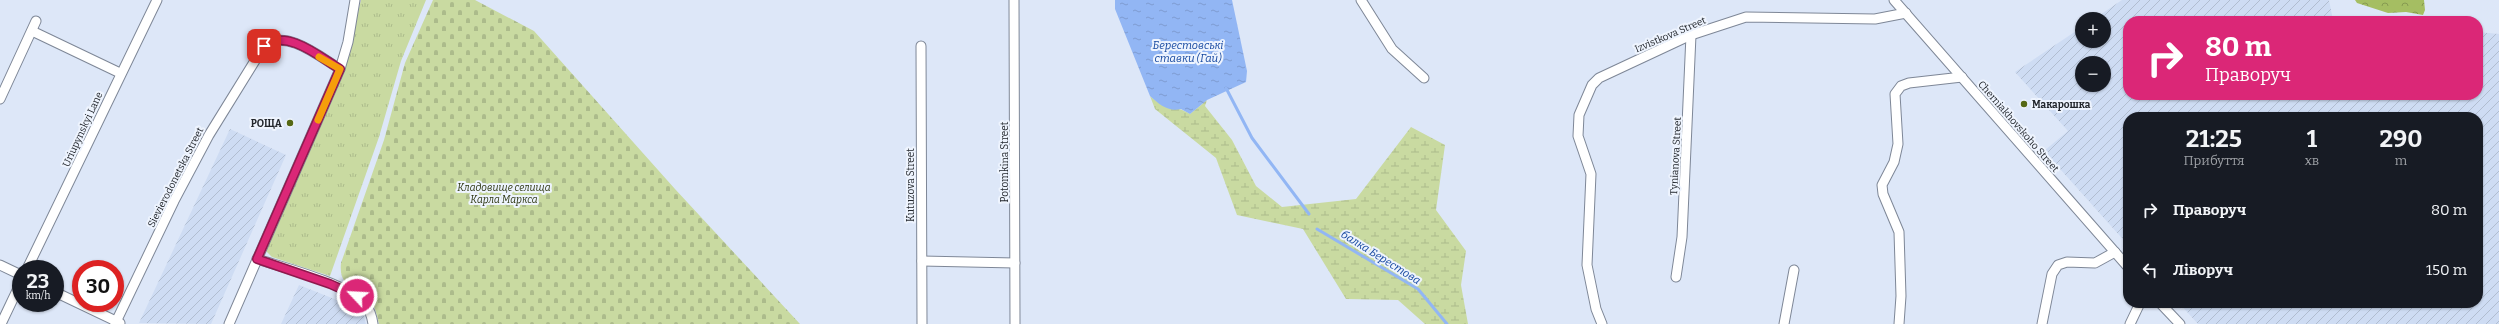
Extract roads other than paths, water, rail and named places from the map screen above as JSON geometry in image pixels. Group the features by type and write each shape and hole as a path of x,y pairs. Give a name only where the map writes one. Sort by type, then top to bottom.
{"street":[{"name":"Uriupynskyi Lane","path":"31,260 120,73 157,0"},
{"path":"228,324 340,69 348,42 355,0"},
{"name":"Potomkina Street","path":"1014,0 1015,324"},
{"path":"1361,0 1392,49 1424,78"},
{"name":"Cherniakhovskoho Street","path":"1894,0 2123,261"},
{"name":"Izvistkova Street","path":"1602,324 1596,309 1587,265 1591,174 1578,136 1579,115 1592,85 1599,78 1691,35 1746,17 1875,19 1906,13"},
{"path":"0,99 36,21"},
{"path":"32,31 120,73"},
{"name":"Tynianova Street","path":"1676,278 1682,237 1691,35"},
{"name":"Sievierodonetska Street","path":"117,323 174,201 209,136 264,46 276,40 289,40 340,69"},
{"name":"Kutuzova Street","path":"920,46 922,324"},
{"path":"1899,324 1901,296 1899,232 1883,194 1882,184 1894,162 1898,144 1895,94 1901,86 1909,83 1962,77"},
{"path":"2042,324 2052,274 2058,264 2067,262 2095,263 2115,252"},
{"path":"257,259 330,284 357,296 368,309 373,324"},
{"path":"922,261 1015,263"},
{"path":"0,265 12,271"},
{"path":"1784,324 1794,270"},
{"path":"64,296 117,323"},
{"path":"1,324 12,301"},
{"path":"2130,324 2138,308"},
{"path":"2165,308 2180,324"}],"water":[{"name":"Берестовські ставки (Гай)","path":"1115,0 1232,0 1247,71 1246,82 1207,100 1190,114 1181,109 1172,110 1161,105 1150,96 1115,9"}],"waterway":[{"name":"балка Берестова","path":"1226,88 1252,138 1309,214"},
{"name":"балка Берестова","path":"1317,229 1418,289 1447,324"}],"place":[{"name":"Макарошка","path":"2024,104"},
{"name":"РОЩА","path":"290,123"}],"park label":[{"name":"Кладовище селища Карла Маркса","path":"504,192"}]}
